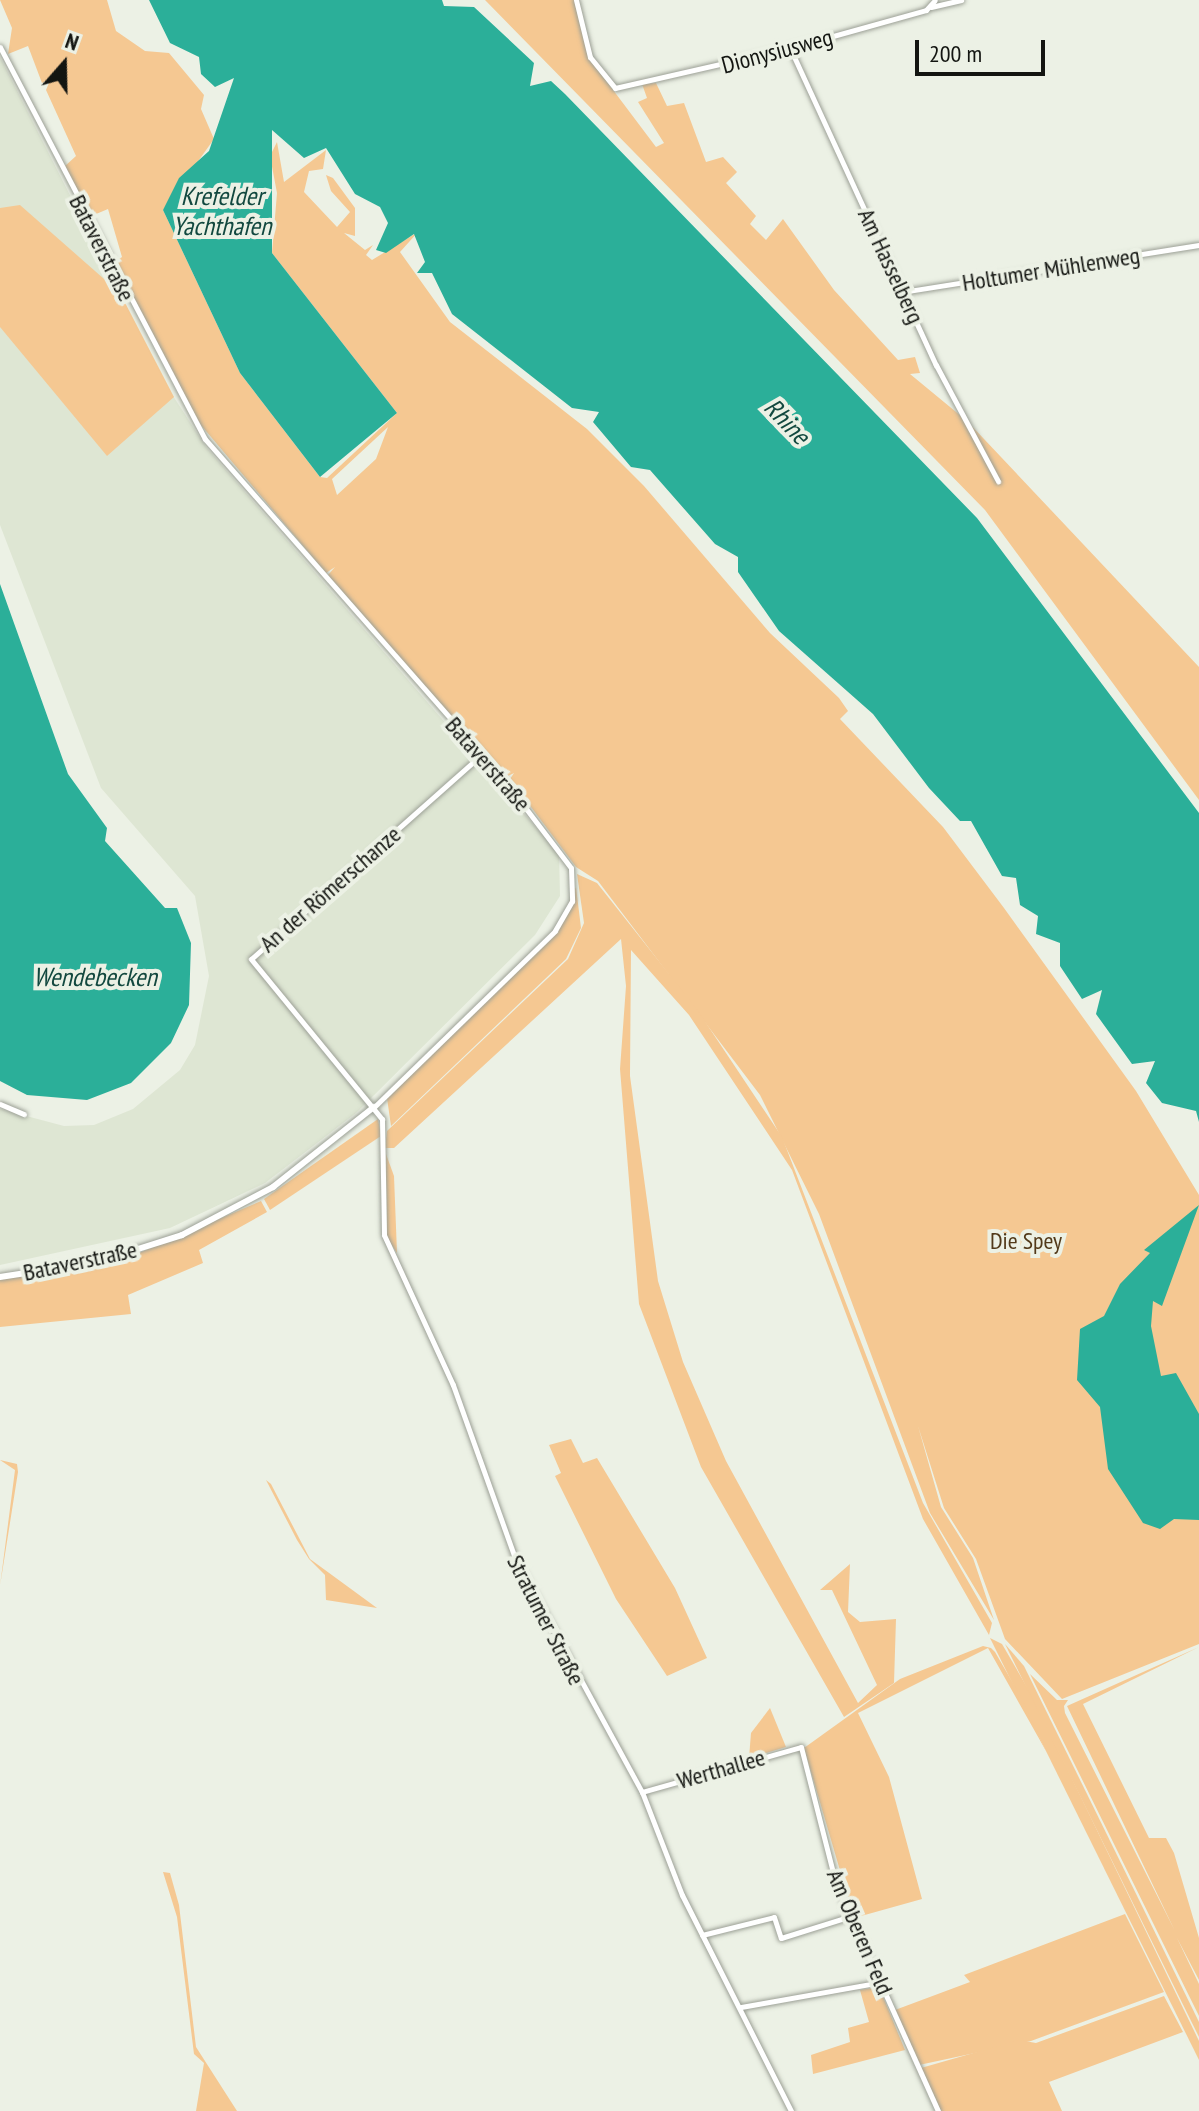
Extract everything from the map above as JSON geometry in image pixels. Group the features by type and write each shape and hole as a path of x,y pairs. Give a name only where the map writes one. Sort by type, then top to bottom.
{"street":[{"name":"Dionysiusweg","path":"576,0 590,57 612,87 664,82 961,0"},
{"path":"931,7 935,0"},
{"name":"Bataverstraße","path":"0,47 205,439 565,853 572,901 555,931 374,1107 292,1174 194,1229 97,1262 0,1277"},
{"name":"Am Hasselberg","path":"790,48 902,292 998,481"},
{"name":"Holtumer Mühlenweg","path":"902,292 1199,245"},
{"name":"An der Römerschanze","path":"374,1107 251,959 481,755"},
{"path":"0,1104 24,1114"},
{"name":"Stratumer Straße","path":"374,1107 384,1124 388,1245 453,1385 527,1587 642,1792 702,1935 791,2111"},
{"name":"Werthallee","path":"642,1792 801,1747"},
{"name":"Am Oberen Feld","path":"801,1747 832,1872 938,2111"},
{"path":"702,1935 774,1917 781,1938 851,1916"},
{"path":"741,2007 881,1982"}],"shaded area":[{"path":"0,57 166,385 206,447 559,854 560,896 535,935 356,1113 265,1183 170,1228 0,1265 0,1109 64,1126 94,1125 133,1109 180,1070 195,1045 209,976 195,896 101,788 0,525"}],"green space":[{"name":"Die Spey","path":"0,0 107,0 116,31 145,51 169,53 204,95 201,109 214,139 163,210 240,373 320,477 327,478 397,413 272,253 277,193 270,156 277,142 284,182 326,150 323,169 309,171 304,192 337,227 350,212 331,191 326,175 333,178 355,208 355,236 344,233 365,250 373,245 366,255 372,260 418,232 400,252 450,322 587,429 644,486 770,633 839,698 848,711 840,719 943,827 1004,908 1136,1091 1199,1195 1199,1644 1062,1699 1005,1639 976,1559 944,1508 918,1426 941,1507 973,1558 994,1620 930,1513 819,1214 760,1095 598,881 576,867 510,779 514,773 508,776 455,722 328,575 335,567 326,573 195,418 112,264 122,257 108,209 89,217 65,166 76,156 46,90 51,78 42,83 28,46 8,54 12,28","holes":["388,427 376,459 337,495 332,479"]},
{"path":"485,0 574,0 589,58 656,147 664,143 638,102 647,98 642,84 656,83 667,106 684,103 706,162 723,157 737,172 726,183 756,216 750,224 766,240 783,219 834,290 898,360 915,357 920,373 910,374 967,421 1199,667 1199,800 985,510"},
{"path":"20,205 120,293 174,397 107,456 0,327 0,208"},
{"path":"577,874 597,883 696,1008 782,1137 923,1503 992,1623 989,1635 923,1519 792,1170 689,1015 631,950 630,1076 658,1281 683,1362 726,1461 858,1703 877,1685 832,1590 820,1590 850,1564 848,1612 860,1622 896,1619 894,1683 844,1717 701,1467 639,1304 620,1069 626,986 621,939 394,1148 385,1148 387,1131 568,959 584,923"},
{"path":"576,887 581,928 566,959 391,1126 387,1098 555,934"},
{"path":"378,1119 381,1136 270,1210 264,1199"},
{"path":"386,1154 394,1176 397,1253 387,1238"},
{"path":"261,1201 267,1212 199,1250 203,1263 128,1295 131,1314 0,1327 0,1279 132,1256"},
{"path":"571,1439 583,1463 597,1458 675,1588 707,1658 667,1676 616,1599 555,1476 561,1473 549,1445"},
{"path":"0,1460 17,1464 18,1472 0,1586 15,1470"},
{"path":"266,1480 271,1484 310,1559 377,1608 326,1600 325,1575 309,1559 297,1540"},
{"path":"990,1638 1002,1644 1031,1694 1199,2041 1199,2060"},
{"path":"1005,1644 1024,1666 1199,2022 1199,2037"},
{"path":"983,1646 991,1648 995,1652 1021,1697 1046,1751 988,1648 858,1713 889,1777 922,1899 854,1918 804,1748 900,1679"},
{"path":"1199,1647 1083,1704 1149,1838 1166,1838 1174,1853 1199,1938 1199,1980 1177,1938 1199,1984 1199,2016 1030,1674 1057,1700 1068,1700 1064,1706 1065,1713 1174,1929 1067,1706"},
{"path":"770,1708 786,1747 749,1758 751,1733"},
{"path":"163,1872 170,1873 179,1905 196,2047 237,2111 196,2111 204,2063 194,2054 177,1917"},
{"path":"1125,1914 1164,1992 1031,2041 919,2065 895,2010 970,1982 964,1975"},
{"path":"879,1987 905,2050 813,2074 811,2055 850,2042 848,2028 869,2022 860,1990"},
{"path":"1164,1996 1183,2032 1049,2082 1062,2111 941,2111 921,2068 1019,2040 1036,2043"}],"water":[{"path":"149,0 442,0 444,6 474,7 534,63 530,86 551,81 565,94 977,518 1199,813 1199,1122 1196,1111 1162,1103 1146,1083 1155,1061 1132,1064 1096,1014 1102,990 1082,999 1060,966 1060,943 1036,934 1038,916 1020,905 1016,878 1002,876 971,821 960,821 929,788 873,714 779,631 738,572 738,557 715,544 650,470 631,467 593,422 599,412 572,408 452,314 432,273 417,273 425,262 414,234 386,253 376,250 388,223 380,207 355,194 326,148 304,158 272,130 272,253 397,413 320,477 240,373 163,210 179,178 209,151 234,78 215,87 201,74 199,57 170,43"},
{"name":"Wendebecken","path":"0,584 68,774 107,828 105,841 165,908 177,908 191,943 189,1005 171,1043 131,1083 87,1100 27,1095 0,1081"},
{"path":"1199,1205 1162,1306 1153,1301 1151,1326 1161,1376 1176,1373 1199,1414 1199,1520 1174,1519 1160,1529 1143,1523 1108,1469 1100,1407 1077,1380 1080,1329 1104,1316 1120,1284 1150,1253 1144,1250"}],"water label":[{"name":"Krefelder Yachthafen","path":"222,211"},
{"name":"Rhine","path":"787,421"}]}
